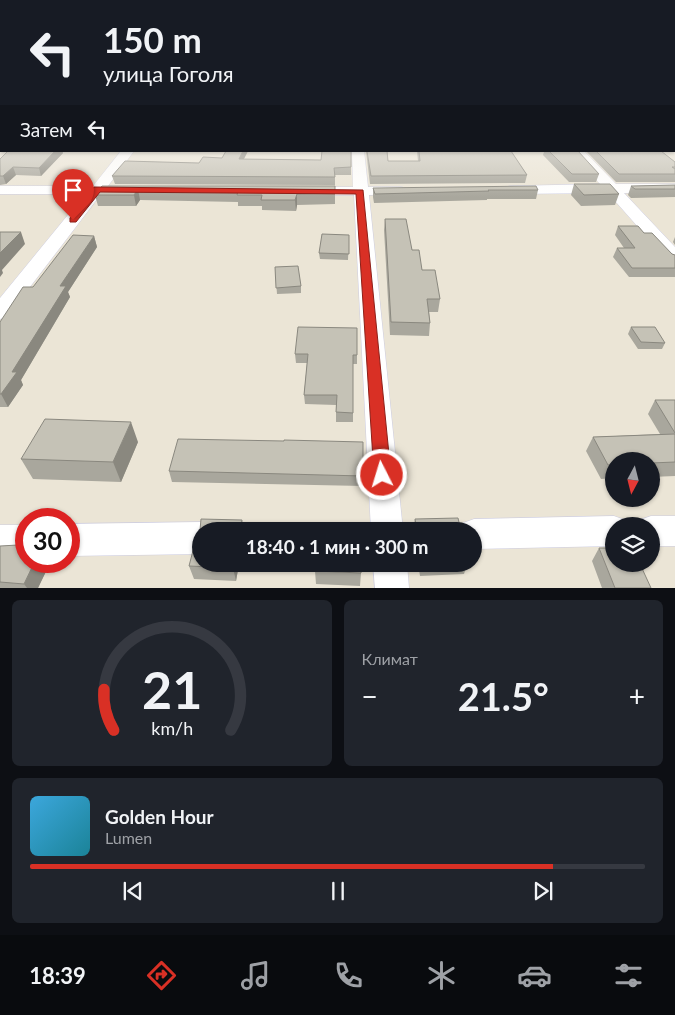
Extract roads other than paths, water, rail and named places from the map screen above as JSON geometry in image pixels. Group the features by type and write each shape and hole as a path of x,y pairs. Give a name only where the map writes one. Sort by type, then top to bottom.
{"street":[{"path":"0,312 127,152"},
{"path":"358,152 386,522"},
{"path":"578,152 675,258"},
{"path":"500,190 675,188"},
{"path":"0,190 136,190"},
{"path":"292,191 420,191"},
{"path":"660,531 675,530"},
{"path":"482,534 605,532"},
{"path":"80,540 192,538"},
{"path":"0,541 15,541"},
{"path":"391,572 392,588"}]}
